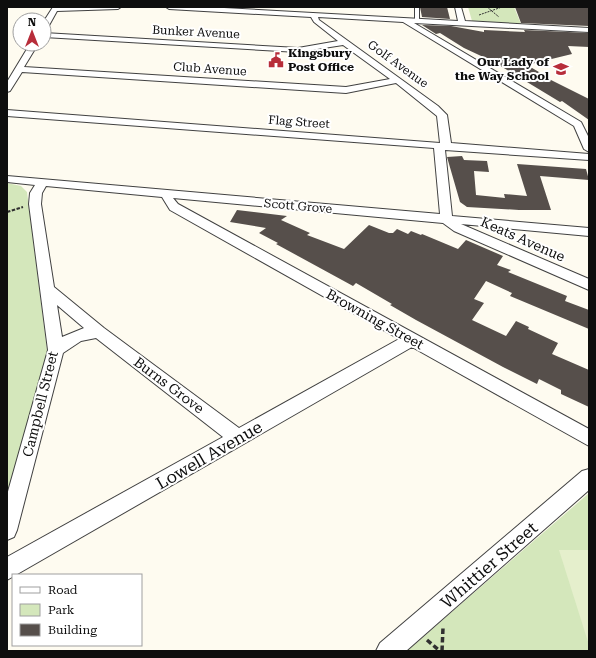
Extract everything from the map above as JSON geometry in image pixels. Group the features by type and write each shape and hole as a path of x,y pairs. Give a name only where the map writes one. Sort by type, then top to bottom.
{"street":[{"path":"55,8 118,7"},
{"path":"169,7 589,30"},
{"path":"458,7 462,23"},
{"name":"Golf Avenue","path":"314,16 316,21 399,80 442,115 446,219"},
{"path":"404,21 570,118 578,124 589,149"},
{"name":"Bunker Avenue","path":"52,35 298,50 345,42"},
{"path":"7,89 29,52"},
{"name":"Club Avenue","path":"19,69 346,90 399,80"},
{"name":"Flag Street","path":"7,113 589,157"},
{"name":"Scott Grove","path":"7,179 168,195 589,232"},
{"name":"Campbell Street","path":"7,530 56,350 49,292 35,204 36,193 42,182"},
{"name":"Browning Street","path":"168,195 167,198 174,207 589,438"},
{"name":"Keats Avenue","path":"446,219 465,231 589,285"},
{"name":"Burns Grove","path":"49,292 238,438"},
{"path":"56,350 79,335 88,332 99,332"},
{"name":"Lowell Avenue","path":"7,569 411,340"},
{"name":"Whittier Street","path":"388,651 589,478"}],"lane":[{"path":"417,7 418,21"}],"path":[{"path":"487,7 500,18"},
{"path":"478,15 502,7"},
{"path":"7,212 35,204"}],"green space":[{"path":"468,7 514,7 521,24 472,21"},
{"path":"7,183 21,186 27,192 47,357 7,497"},
{"path":"589,493 589,651 407,651"},
{"path":"559,550 589,550 589,645"}],"building":[{"path":"420,7 447,7 450,19 422,17"},
{"path":"515,7 589,8 589,26 521,23"},
{"path":"422,25 451,26 484,32 484,30 525,32 524,30 589,33 589,47 568,46 572,54 527,65 544,75 541,75 589,99 589,120 562,101 560,102 494,62 464,48 440,33 436,34"},
{"path":"462,156 464,160 487,161 489,172 474,171 476,195 505,198 504,194 527,196 517,164 586,169 589,180 540,176 551,210 467,207 460,202 447,157"},
{"path":"237,210 287,216 281,220 310,233 307,235 344,249 369,225 389,233 393,233 397,229 408,234 411,231 458,249 466,240 503,256 497,265 511,270 508,272 567,296 565,301 589,310 589,329 510,296 512,293 486,281 474,299 484,303 472,320 506,336 516,321 529,327 528,329 558,343 552,354 589,370 589,407 561,394 561,390 539,379 537,384 503,367 416,320 356,283 353,286 276,244 278,243 259,233 266,228 230,222"}],"place":[{"name":"Kingsbury Post Office","path":"276,60"},
{"name":"Our Lady of the Way School","path":"561,69"}]}
